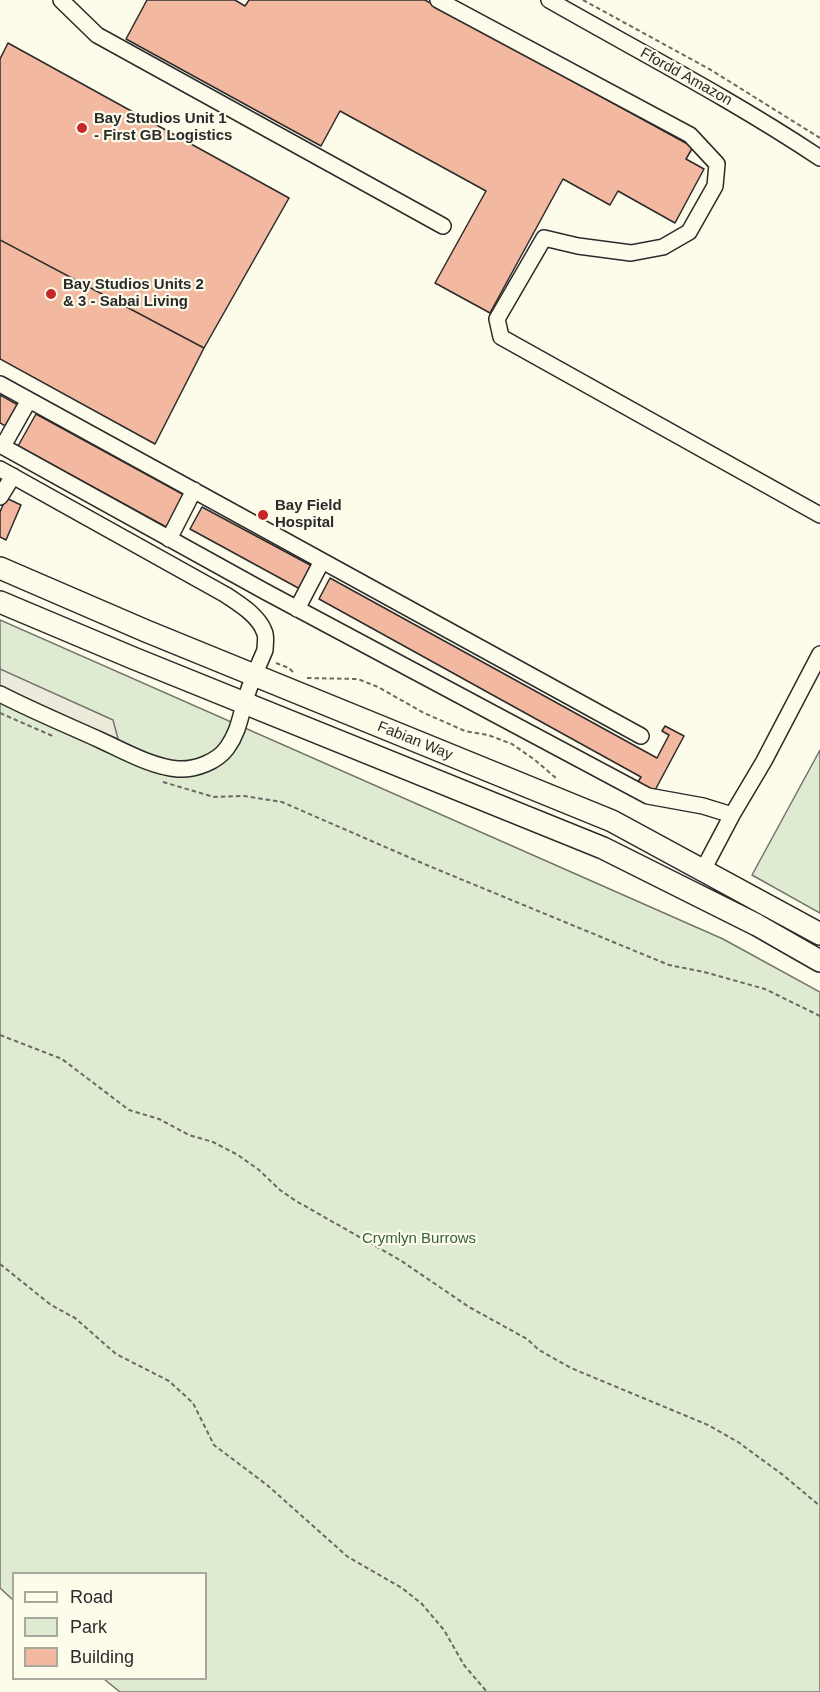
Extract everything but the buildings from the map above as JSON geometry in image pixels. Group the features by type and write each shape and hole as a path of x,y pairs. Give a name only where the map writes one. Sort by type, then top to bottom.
{"highway":[{"name":"Fabian Way","path":"0,568 57,594 258,666 612,821 820,934"},
{"name":"Fabian Way","path":"0,602 603,848 757,925 820,961"}],"street":[{"path":"61,0 97,35 443,226"},
{"path":"438,0 690,135 717,164 715,186 689,232 663,247 632,253 578,246 544,238 497,319 501,337 820,515"},
{"name":"Ffordd Amazon","path":"549,0 711,90 820,158"},
{"path":"0,384 641,736"},
{"path":"29,400 2,446 297,609 648,796 732,814"},
{"path":"0,497 6,472 241,605 265,631 265,650 244,702 242,719 226,750 210,762 193,768 178,769 159,765 0,694"},
{"path":"170,539 194,490"},
{"path":"297,609 322,561"},
{"path":"703,870 820,654"}],"path":[{"path":"583,0 711,70 820,138"},
{"path":"0,713 61,739"},
{"path":"155,778 176,787 214,797 244,796 282,802 429,866 669,965 765,988 820,1016"},
{"path":"0,1035 62,1059 129,1110 159,1119 189,1135 213,1142 238,1155 288,1195 400,1260 469,1307 571,1368 708,1425 738,1442 820,1506"},
{"path":"0,1264 51,1305 75,1318 116,1354 169,1382 193,1403 214,1445 267,1485 348,1557 402,1588 422,1604 444,1629 464,1665 487,1692"}],"green space":[{"name":"Crymlyn Burrows","path":"0,620 723,939 820,992 820,1692 120,1692 105,1680 207,1680 207,1572 12,1572 12,1599 0,1588"},
{"path":"820,750 820,913 752,875"}],"shaded area":[{"path":"0,669 113,720 121,750 0,694"}],"place":[{"name":"Bay Studios Unit 1 - First GB Logistics","path":"82,128"},
{"name":"Bay Studios Units 2 & 3 - Sabai Living","path":"51,294"},
{"name":"Bay Field Hospital","path":"263,515"}]}
